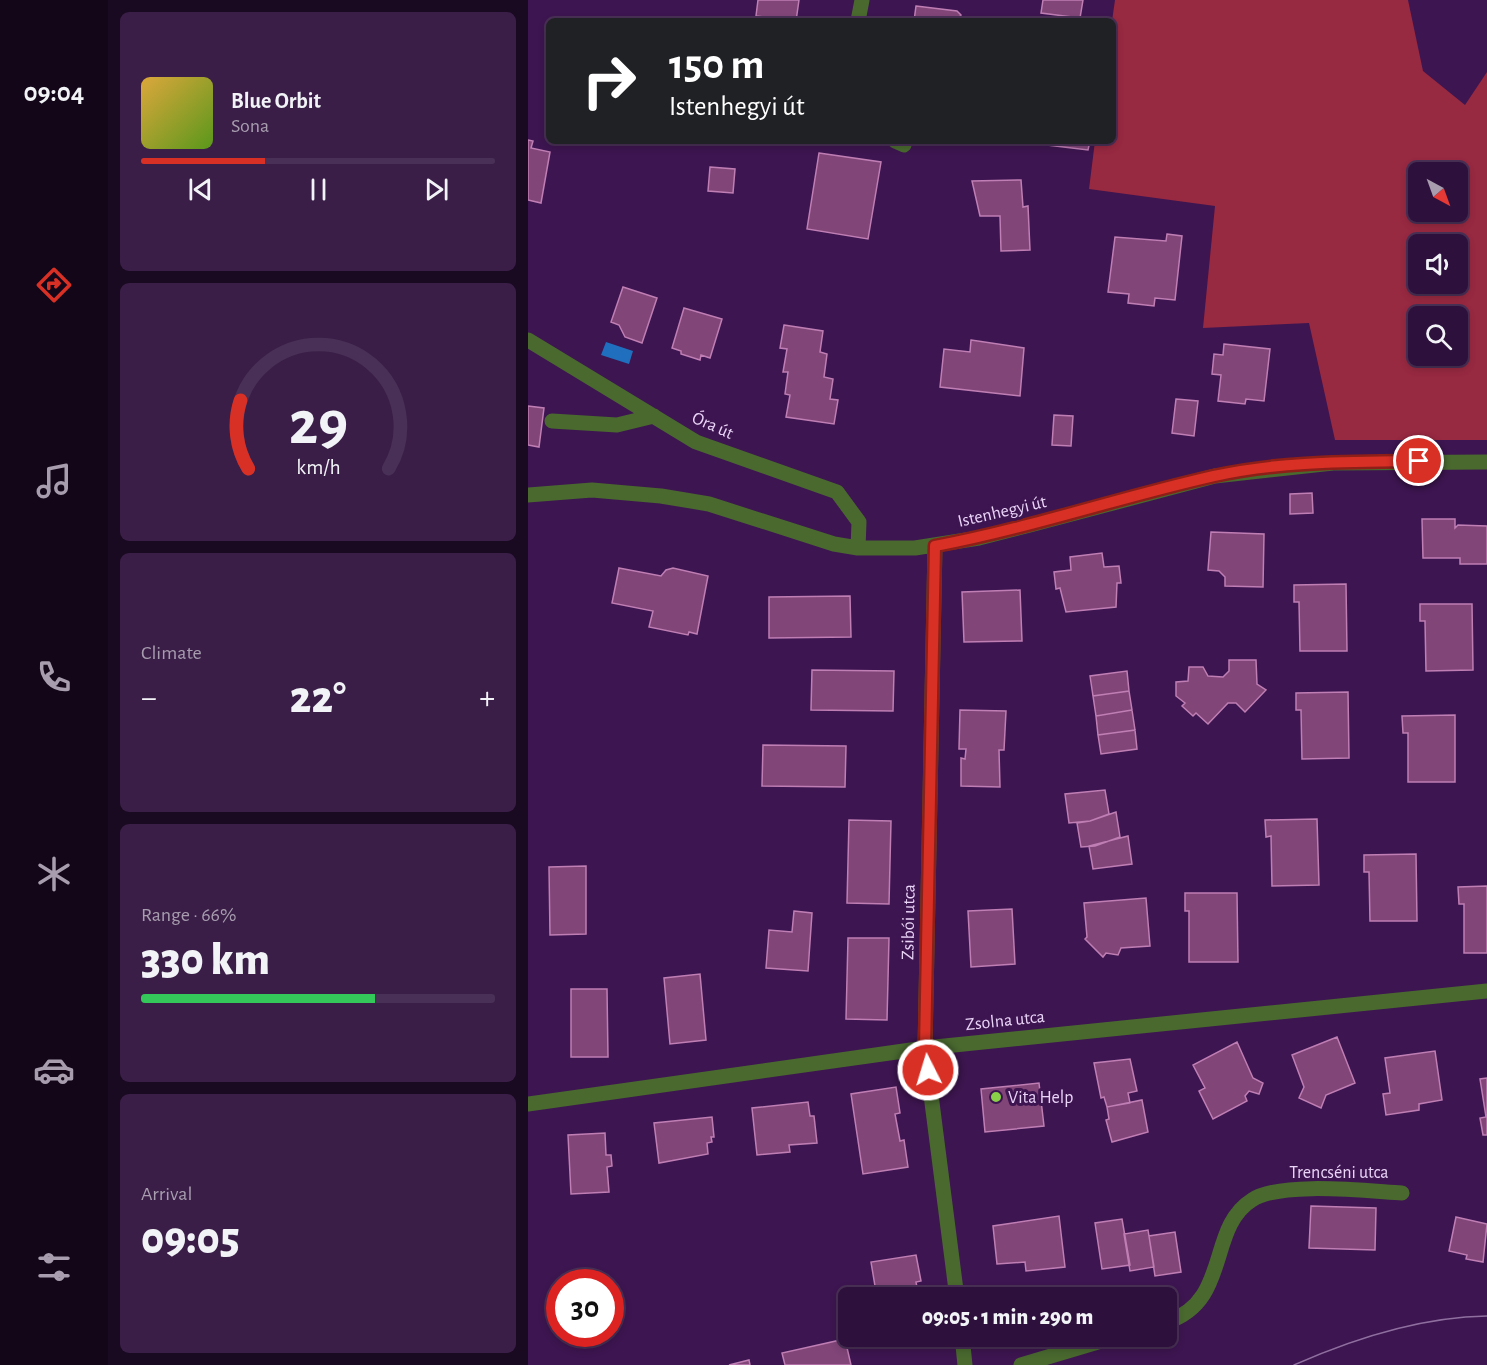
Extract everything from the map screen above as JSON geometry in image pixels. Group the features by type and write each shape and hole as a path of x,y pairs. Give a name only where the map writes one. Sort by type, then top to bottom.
{"street":[{"path":"858,18 861,0"},
{"name":"Óra út","path":"528,340 696,442 837,492 859,522 858,548"},
{"path":"552,421 617,425 654,416"},
{"name":"Istenhegyi út","path":"528,495 592,490 660,496 709,504 805,536 858,548 935,546 1030,525 1215,476 1334,462 1487,462"},
{"name":"Zsibói utca","path":"935,546 925,1048 956,1287"},
{"name":"Zsolna utca","path":"528,1104 925,1048 1487,991"},
{"name":"Trencséni utca","path":"1177,1316 1196,1305 1205,1294 1213,1279 1232,1221 1253,1199 1293,1190 1402,1193"},
{"path":"963,1347 965,1365"},
{"path":"1021,1365 1081,1347"}],"shaded area":[{"path":"1115,0 1408,0 1423,71 1465,105 1487,72 1487,440 1335,440 1309,323 1203,328 1215,206 1089,189 1095,144 1116,144 1116,18 1112,18"}],"water":[{"path":"606,342 633,351 629,364 601,355"}],"building":[{"path":"758,0 799,0 796,18 756,16"},
{"path":"1043,0 1083,0 1080,18 1041,13"},
{"path":"916,6 957,11 961,15 958,18 914,18"},
{"path":"528,140 533,141 531,148 550,152 541,203 528,200"},
{"path":"1039,144 1089,144 1088,150"},
{"path":"819,153 881,162 868,239 807,229"},
{"path":"710,167 735,169 733,193 708,191"},
{"path":"1021,180 1023,207 1028,206 1030,250 1001,251 1000,216 980,216 972,181"},
{"path":"1167,234 1182,236 1175,300 1155,298 1154,306 1128,303 1129,294 1108,292 1115,237 1166,241"},
{"path":"623,287 657,298 642,343 625,337 619,325 611,322"},
{"path":"684,308 722,319 710,358 701,355 700,360 681,354 681,351 672,348"},
{"path":"784,325 823,331 820,352 827,354 824,377 833,379 830,399 838,400 834,424 786,417 790,395 785,394 788,372 783,372 787,349 780,348"},
{"path":"971,340 1024,348 1020,396 940,387 944,349 970,352"},
{"path":"1224,344 1270,349 1264,401 1246,399 1245,404 1218,401 1221,375 1212,374 1214,354 1223,355"},
{"path":"1176,399 1198,401 1194,436 1172,433"},
{"path":"528,406 544,408 539,447 528,445"},
{"path":"1054,415 1073,416 1071,446 1052,445"},
{"path":"1312,493 1313,513 1290,514 1290,494"},
{"path":"1422,519 1455,519 1455,528 1458,525 1487,526 1487,564 1460,564 1460,558 1423,558"},
{"path":"1211,532 1264,534 1263,587 1225,586 1225,577 1219,571 1208,570"},
{"path":"1102,553 1104,567 1119,566 1121,583 1117,583 1116,607 1066,612 1060,588 1056,589 1054,572 1071,570 1070,557"},
{"path":"619,568 661,576 666,570 673,568 708,576 697,634 689,632 688,635 649,627 653,611 612,603"},
{"path":"1346,584 1347,651 1300,651 1299,602 1294,602 1294,585"},
{"path":"1020,590 1022,641 964,642 962,592"},
{"path":"850,596 851,637 769,638 769,597"},
{"path":"1420,604 1472,604 1473,670 1426,671 1425,621 1420,621"},
{"path":"1229,660 1256,660 1257,684 1266,690 1245,712 1236,703 1228,703 1208,724 1196,713 1193,716 1182,706 1185,703 1176,696 1176,682 1188,681 1189,667 1203,667 1208,676 1223,677 1229,671"},
{"path":"812,670 894,671 893,711 811,710"},
{"path":"1127,671 1129,691 1093,696 1090,676"},
{"path":"1129,691 1132,710 1096,716 1093,696"},
{"path":"1348,692 1349,758 1302,759 1301,710 1296,710 1296,693"},
{"path":"960,710 1006,711 1004,750 999,750 1000,787 961,786 961,758 965,759 966,749 959,749"},
{"path":"1132,710 1135,730 1098,735 1096,716"},
{"path":"1455,715 1455,782 1408,782 1408,733 1403,733 1402,716"},
{"path":"1135,730 1137,749 1101,754 1098,735"},
{"path":"763,745 846,746 845,787 762,786"},
{"path":"1105,790 1109,814 1090,821 1069,823 1065,794"},
{"path":"1116,812 1120,837 1095,846 1081,847 1077,823"},
{"path":"1317,819 1319,885 1272,886 1271,836 1266,837 1265,820"},
{"path":"849,820 891,821 889,904 847,903"},
{"path":"1128,836 1132,864 1093,869 1089,846"},
{"path":"1416,854 1417,921 1370,921 1369,872 1364,872 1364,855"},
{"path":"586,866 586,934 550,935 549,867"},
{"path":"1487,886 1487,953 1464,953 1464,904 1459,904 1458,887"},
{"path":"1185,893 1237,893 1238,962 1189,962 1189,911 1185,911"},
{"path":"1146,898 1150,946 1121,948 1118,955 1106,953 1103,957 1085,939 1087,937 1084,903"},
{"path":"1012,909 1015,964 971,967 968,911"},
{"path":"794,911 812,913 808,971 766,968 769,930 792,932"},
{"path":"848,938 889,938 887,1020 846,1019"},
{"path":"700,974 706,1040 670,1044 664,978"},
{"path":"571,989 607,989 608,1057 571,1057"},
{"path":"1337,1037 1355,1083 1326,1095 1321,1108 1299,1098 1304,1087 1292,1055"},
{"path":"1237,1042 1253,1078 1263,1083 1259,1094 1249,1091 1245,1096 1247,1101 1213,1119 1199,1091 1205,1088 1193,1065"},
{"path":"1435,1051 1442,1100 1419,1104 1419,1110 1386,1115 1383,1094 1390,1093 1385,1058"},
{"path":"1130,1059 1137,1091 1128,1093 1130,1103 1107,1107 1104,1097 1101,1098 1094,1063"},
{"path":"1487,1078 1487,1135 1483,1135 1480,1118 1486,1117 1480,1079"},
{"path":"1039,1083 1044,1126 985,1132 981,1089"},
{"path":"896,1087 900,1113 895,1114 900,1141 904,1140 908,1167 863,1174 851,1094"},
{"path":"1142,1100 1148,1132 1112,1142 1106,1120 1109,1119 1107,1107"},
{"path":"808,1102 810,1116 814,1116 817,1143 789,1145 790,1152 757,1155 752,1108"},
{"path":"712,1117 714,1137 711,1137 712,1142 707,1143 708,1154 659,1163 654,1123"},
{"path":"605,1133 606,1155 611,1155 612,1166 607,1167 609,1192 571,1194 568,1135"},
{"path":"1311,1206 1376,1208 1375,1250 1309,1248"},
{"path":"1059,1216 1065,1267 1026,1271 1025,1262 997,1264 993,1226"},
{"path":"1456,1217 1487,1224 1483,1262 1466,1259 1467,1255 1449,1251"},
{"path":"1122,1219 1130,1265 1102,1269 1095,1223"},
{"path":"1148,1230 1154,1267 1130,1271 1124,1234"},
{"path":"1175,1232 1181,1272 1155,1276 1149,1236"},
{"path":"916,1255 921,1281 916,1282 917,1287 875,1287 871,1262"},
{"path":"838,1341 838,1347 847,1347 851,1365 785,1365 782,1353"},
{"path":"749,1360 750,1365 729,1365"}],"tram line":[{"path":"1294,1365 1340,1346 1388,1331 1437,1320 1487,1316"}],"place":[{"name":"Vita Help","path":"996,1097"}],"route":[{"path":"928,1070 925,1048 935,546 1030,525 1215,476 1272,467 1334,462 1419,461"}]}
